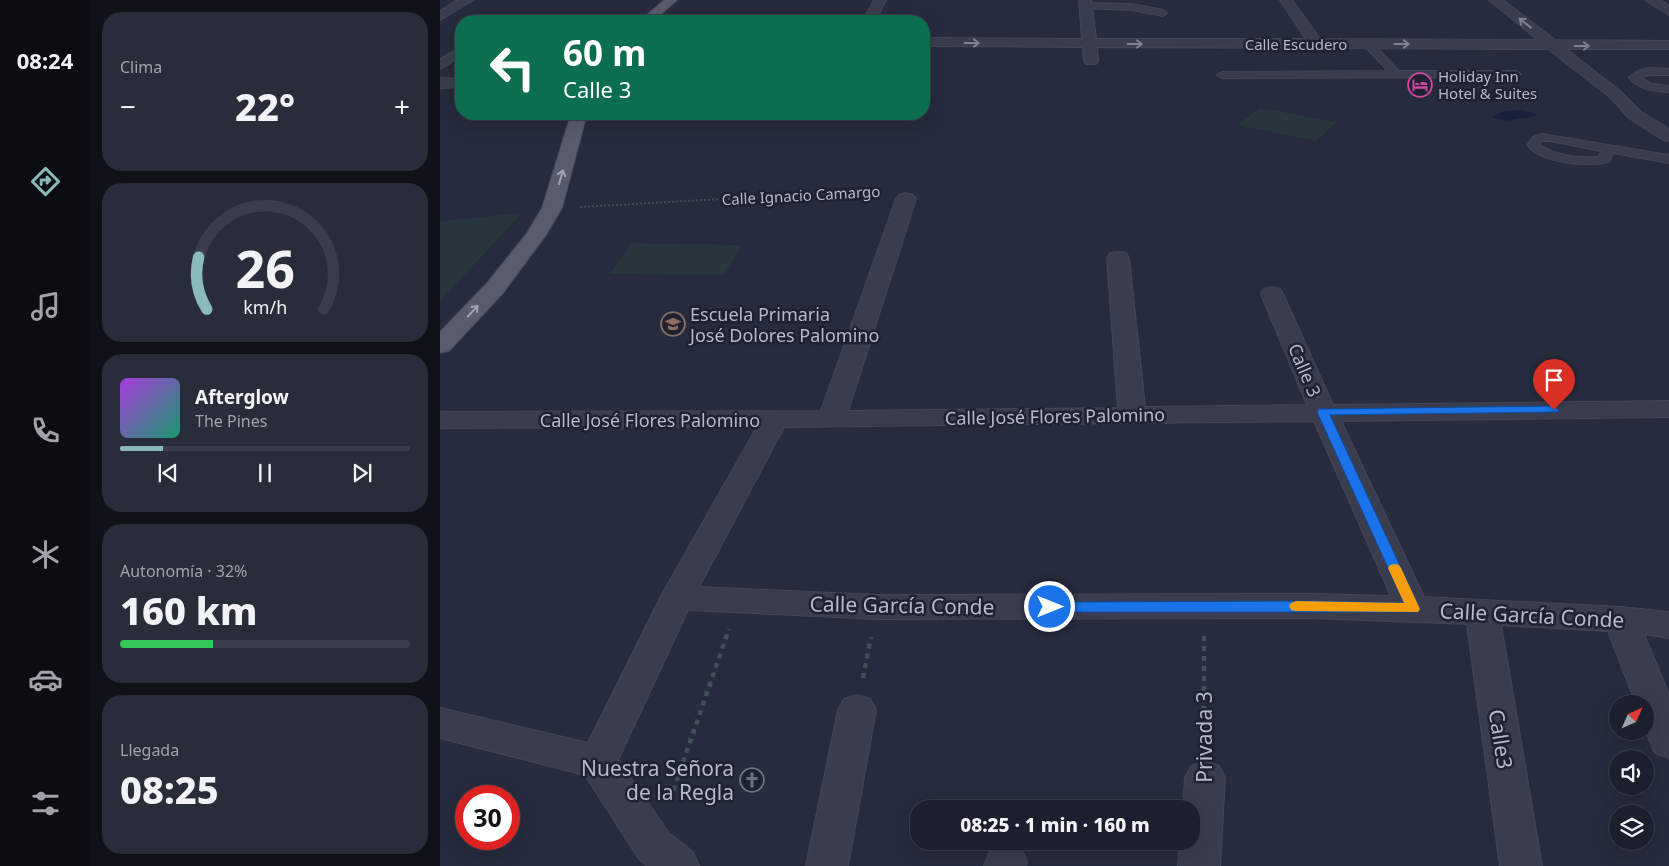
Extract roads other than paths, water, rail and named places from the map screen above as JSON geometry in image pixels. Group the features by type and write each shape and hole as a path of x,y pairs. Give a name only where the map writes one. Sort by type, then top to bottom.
{"main road":[{"path":"653,15 671,0"},
{"path":"440,346 495,288 536,235 552,208 577,120"}],"street":[{"path":"440,16 467,0"},
{"path":"872,15 880,0"},
{"path":"1286,0 1316,44"},
{"path":"1495,0 1614,94 1635,115 1669,136"},
{"path":"1651,0 1669,11"},
{"path":"1086,3 1091,62"},
{"name":"Calle Escudero","path":"930,42 1669,46"},
{"path":"440,65 455,48"},
{"path":"440,84 455,83"},
{"path":"1614,94 1669,123"},
{"name":"Calle Ignacio Camargo","path":"832,419 906,199"},
{"path":"1118,258 1132,415"},
{"name":"Calle 3","path":"1272,294 1323,412 1413,609"},
{"name":"Calle José Flores Palomino","path":"440,420 832,419 1669,408"},
{"path":"598,762 677,598 775,419"},
{"name":"Calle García Conde","path":"677,598 877,607 1312,606 1620,619 1669,625"},
{"name":"Calle3","path":"1482,613 1521,866"},
{"path":"1620,619 1669,742"},
{"path":"828,866 857,710"},
{"path":"440,723 598,762 666,856"},
{"name":"Privada 3","path":"1199,866 1205,778"}],"lane":[{"path":"1086,3 1132,7 1163,13"},
{"path":"1368,44 1397,75"},
{"path":"1669,72 1645,72 1634,77 1636,81 1647,86 1669,89"},
{"path":"1222,75 1516,74"},
{"path":"1609,149 1605,159 1593,161 1549,154 1538,150 1533,145 1534,141 1538,138 1550,138 1669,159"}],"water":[{"path":"1521,110 1537,114 1510,121 1492,117 1504,111"}],"place":[{"name":"Holiday Inn Hotel & Suites","path":"1420,85"},
{"name":"Escuela Primaria José Dolores Palomino","path":"673,324"},
{"name":"Nuestra Señora de la Regla","path":"752,780"}]}
